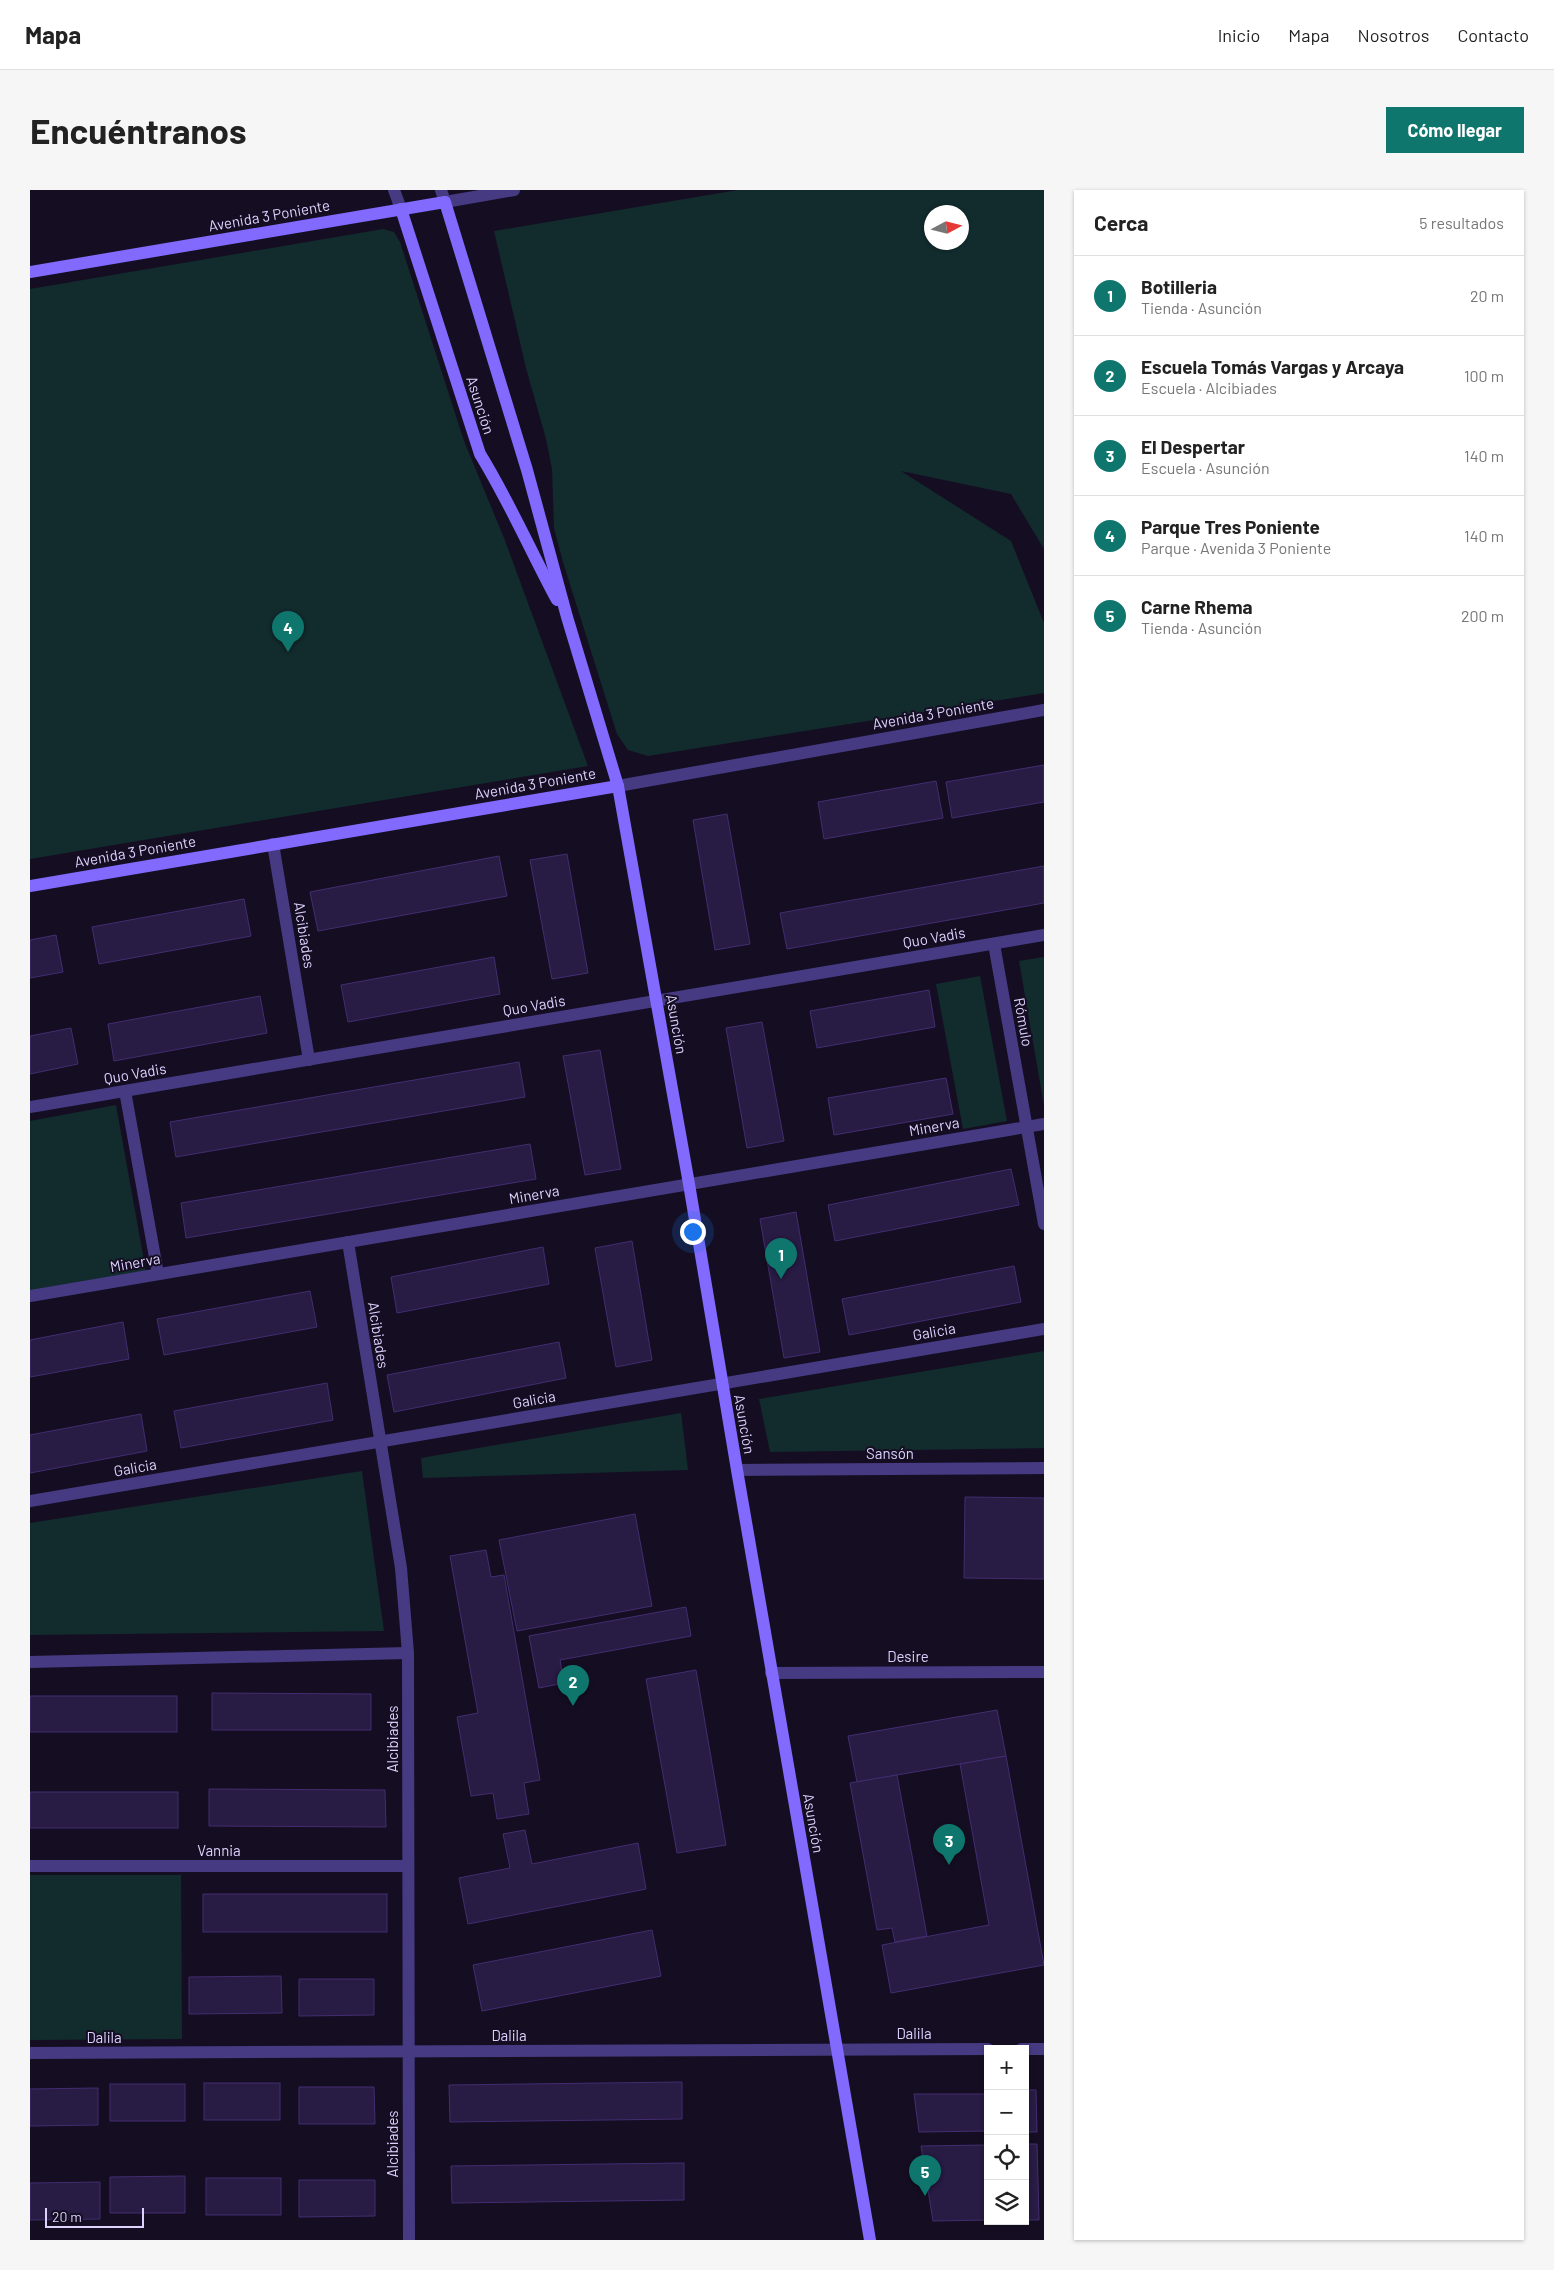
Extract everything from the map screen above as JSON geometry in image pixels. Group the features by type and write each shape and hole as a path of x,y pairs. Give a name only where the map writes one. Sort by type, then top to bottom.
{"street":[{"name":"Asunción","path":"394,190 480,454 500,486 532,554 567,618"},
{"name":"Avenida 3 Poniente","path":"30,272 401,209 443,196 514,190"},
{"name":"Asunción","path":"443,196 524,461 567,618 618,786 689,1184 870,2240"},
{"name":"Avenida 3 Poniente","path":"30,886 618,786 1044,710"},
{"name":"Alcibiades","path":"273,844 309,1060"},
{"name":"Quo Vadis","path":"30,1108 1044,935"},
{"name":"Rómulo","path":"994,944 1044,1224"},
{"path":"125,1091 158,1274"},
{"name":"Minerva","path":"30,1296 1044,1124"},
{"name":"Alcibiades","path":"348,1242 401,1568 408,1653 409,2240"},
{"name":"Galicia","path":"30,1501 1044,1329"},
{"name":"Sansón","path":"737,1470 1044,1468"},
{"path":"30,1662 408,1653"},
{"name":"Desire","path":"772,1673 1044,1672"},
{"name":"Vannia","path":"30,1866 408,1866"},
{"name":"Dalila","path":"30,2053 984,2049"},
{"path":"1029,2049 1044,2049"}],"green space":[{"path":"738,190 1044,190 1044,549 1011,494 901,471 1011,541 1044,623 1044,693 648,756 628,750 617,734 563,562 554,528 552,469 546,439 526,368 494,231"},
{"path":"383,229 394,232 400,242 464,441 504,538 588,766 30,859 30,289"},
{"path":"1044,957 1044,1106 1019,961"},
{"path":"980,976 1007,1121 963,1129 936,984"},
{"path":"116,1105 146,1272 30,1293 30,1121"},
{"path":"1044,1351 1044,1448 770,1452 759,1399"},
{"path":"681,1413 688,1470 423,1478 421,1458"},
{"path":"362,1471 384,1631 30,1635 30,1523"},
{"path":"30,1875 181,1875 182,2039 30,2040"}],"building":[{"path":"1044,765 1044,802 952,818 946,782"},
{"path":"936,781 943,818 824,839 818,802"},
{"path":"727,814 750,944 715,950 693,820"},
{"path":"567,854 588,973 552,979 530,860"},
{"path":"499,856 507,896 318,931 310,892"},
{"path":"1044,866 1044,903 787,949 780,913"},
{"path":"244,899 251,936 99,964 92,927"},
{"path":"56,935 63,972 30,978 30,940"},
{"path":"494,957 500,994 348,1022 341,985"},
{"path":"929,990 935,1027 817,1048 810,1011"},
{"path":"260,996 267,1033 114,1061 108,1024"},
{"path":"762,1022 784,1141 747,1148 726,1028"},
{"path":"71,1028 78,1064 30,1074 30,1036"},
{"path":"600,1050 621,1169 585,1175 563,1056"},
{"path":"519,1062 525,1097 176,1157 170,1122"},
{"path":"946,1078 953,1114 834,1135 828,1098"},
{"path":"530,1144 536,1179 186,1238 181,1203"},
{"path":"1011,1169 1019,1205 835,1241 828,1205"},
{"path":"796,1212 820,1352 784,1358 760,1219"},
{"path":"632,1241 652,1360 616,1367 595,1248"},
{"path":"543,1247 549,1284 397,1313 391,1277"},
{"path":"1014,1266 1021,1302 849,1335 842,1299"},
{"path":"310,1291 317,1327 164,1355 157,1319"},
{"path":"123,1322 129,1359 30,1377 30,1340"},
{"path":"559,1342 566,1378 394,1412 387,1375"},
{"path":"327,1383 333,1420 181,1448 174,1411"},
{"path":"141,1414 147,1451 30,1473 30,1435"},
{"path":"965,1497 1044,1498 1044,1579 964,1578"},
{"path":"635,1514 652,1606 517,1631 499,1540"},
{"path":"486,1550 491,1577 504,1575 540,1780 524,1783 529,1814 497,1819 493,1793 471,1796 457,1717 478,1713 450,1556"},
{"path":"686,1607 691,1636 560,1660 564,1683 539,1688 529,1636"},
{"path":"696,1670 726,1845 677,1853 646,1679"},
{"path":"212,1693 371,1694 371,1730 212,1730"},
{"path":"30,1696 177,1696 177,1732 30,1732"},
{"path":"997,1710 1006,1756 857,1782 848,1736"},
{"path":"1006,1756 1044,1965 891,1993 882,1945 989,1925 960,1764"},
{"path":"897,1775 927,1936 895,1942 892,1928 877,1930 850,1783"},
{"path":"209,1789 385,1790 386,1827 209,1826"},
{"path":"30,1792 178,1792 178,1828 30,1828"},
{"path":"525,1830 532,1864 638,1843 646,1889 468,1924 459,1878 510,1868 503,1834"},
{"path":"203,1894 387,1894 387,1932 203,1932"},
{"path":"652,1930 661,1976 482,2011 473,1965"},
{"path":"281,1976 282,2013 189,2014 189,1977"},
{"path":"299,1979 374,1979 374,2015 299,2016"},
{"path":"682,2082 682,2119 450,2122 449,2085"},
{"path":"204,2083 280,2083 280,2120 204,2120"},
{"path":"110,2084 185,2084 185,2121 110,2121"},
{"path":"299,2087 374,2087 375,2124 299,2124"},
{"path":"98,2088 98,2125 30,2126 30,2089"},
{"path":"1029,2090 1036,2090 1037,2132 1029,2132"},
{"path":"914,2094 984,2094 984,2131 919,2132"},
{"path":"1029,2144 1037,2144 1039,2220 1029,2220"},
{"path":"984,2145 984,2220 933,2221 921,2146"},
{"path":"684,2163 684,2200 452,2203 451,2166"},
{"path":"185,2176 185,2213 110,2213 110,2177"},
{"path":"206,2178 281,2178 281,2215 206,2215"},
{"path":"299,2180 375,2180 375,2216 299,2217"},
{"path":"100,2182 100,2219 30,2220 30,2183"}],"place":[{"name":"Parque Tres Poniente","path":"288,652"},
{"name":"Botilleria","path":"781,1279"},
{"name":"Escuela Tomás Vargas y Arcaya","path":"573,1706"},
{"name":"El Despertar","path":"949,1865"},
{"name":"Carne Rhema","path":"925,2196"}]}
